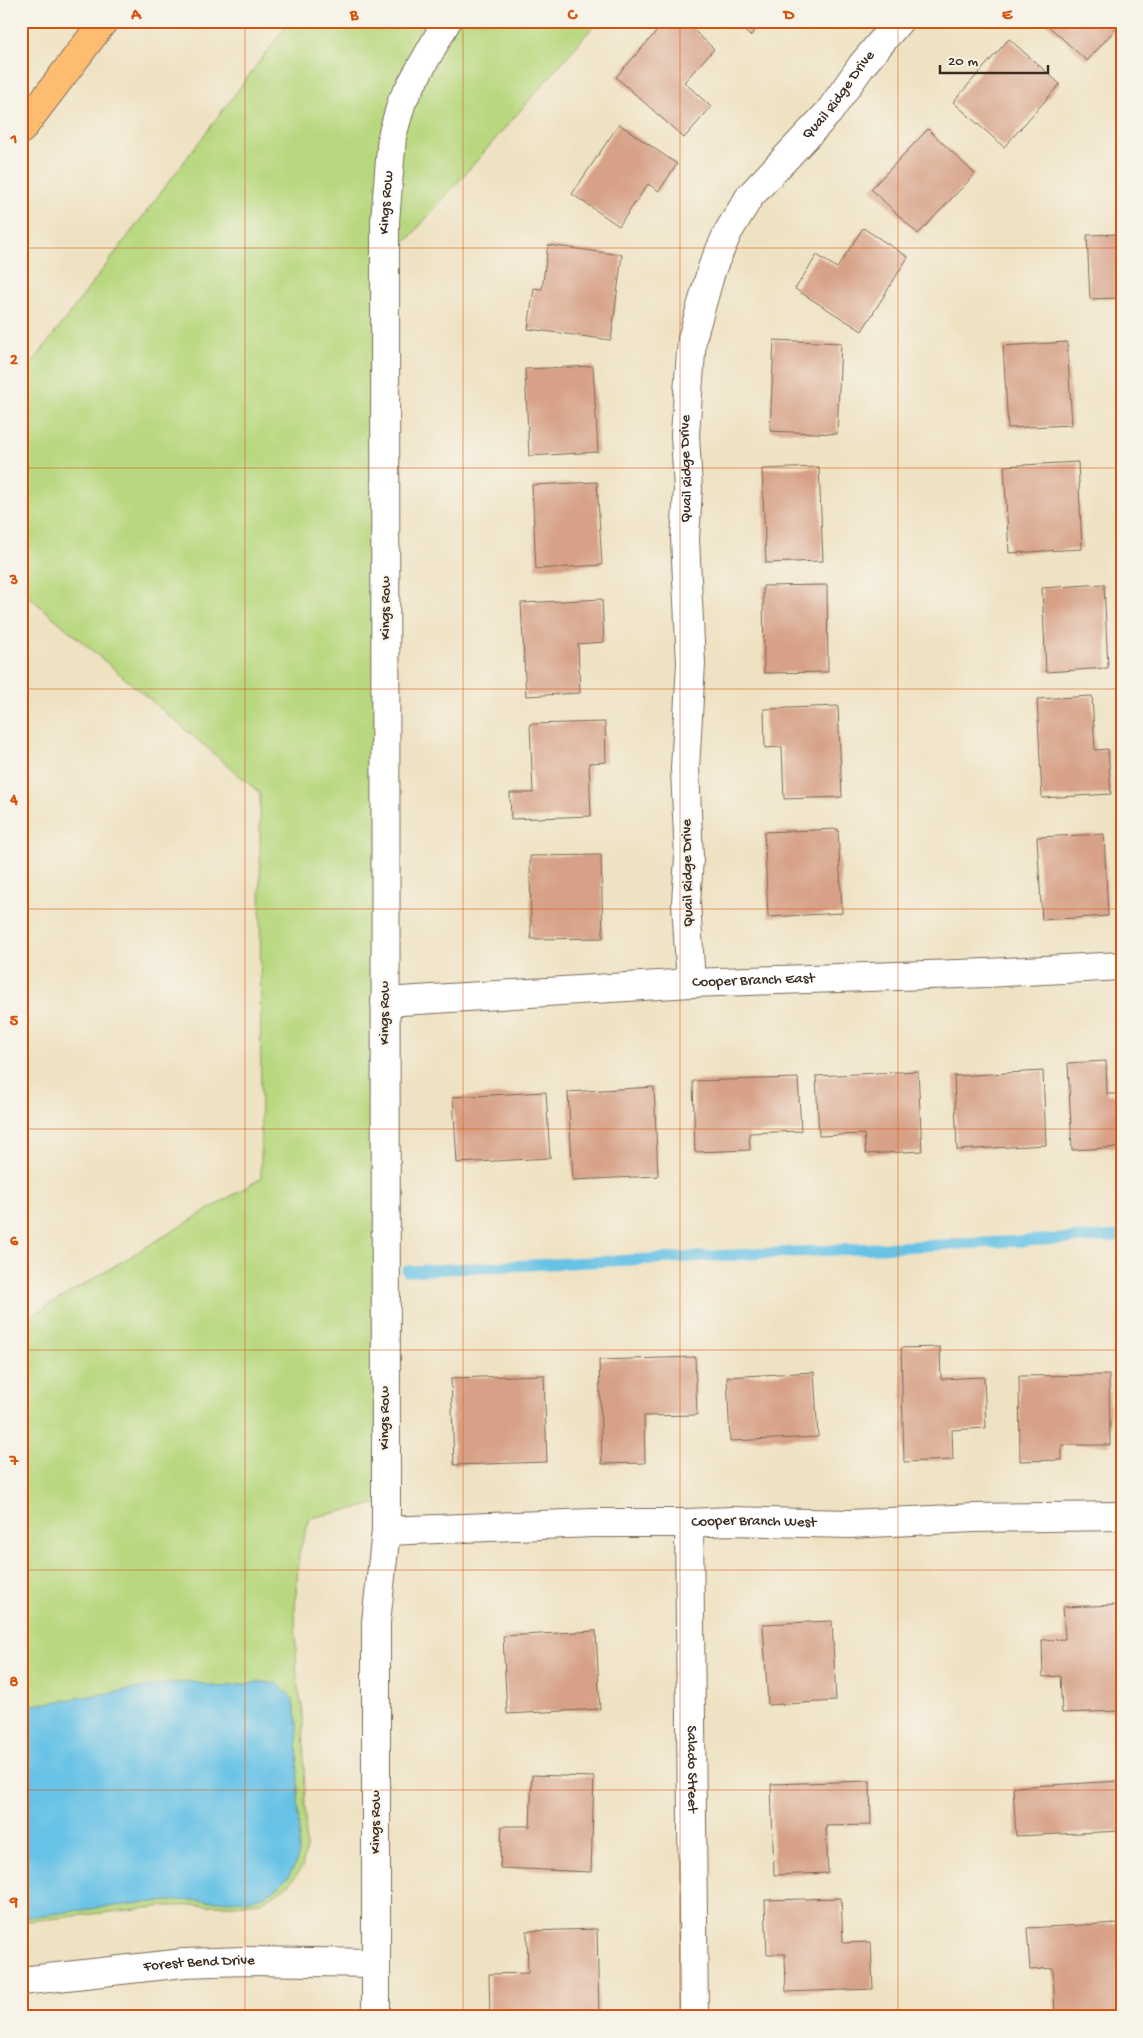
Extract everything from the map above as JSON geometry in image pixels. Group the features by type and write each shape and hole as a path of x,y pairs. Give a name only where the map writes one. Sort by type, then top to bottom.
{"highway":[{"path":"21,130 104,21"}],"street":[{"name":"Kings Row","path":"376,2017 376,1622 386,1531 385,221 387,177 392,136 402,101 447,21"},
{"name":"Quail Ridge Drive","path":"691,983 686,903 689,858 685,769 691,663 685,539 688,489 685,434 692,338 712,268 728,232 750,196 829,112 862,65 899,21"},
{"name":"Cooper Branch East","path":"385,1002 691,983 987,973 1122,966"},
{"name":"Cooper Branch West","path":"386,1531 594,1523 731,1521 849,1524 974,1518 1122,1516"},
{"name":"Salado Street","path":"689,1523 694,2017"},
{"name":"Forest Bend Drive","path":"21,1981 184,1964 244,1961 376,1963"}],"green space":[{"path":"290,21 598,21 385,266 385,1502 310,1518 299,1553 295,1608 297,1684 303,1710 306,1849 302,1867 291,1882 276,1894 260,1902 235,1905 165,1906 21,1922 21,1322 261,1178 260,793 21,590 21,378"}],"water":[{"path":"193,1682 220,1687 263,1682 278,1684 292,1698 297,1722 299,1853 294,1867 286,1880 268,1894 251,1899 151,1902 21,1918 21,1707 172,1683"}],"building":[{"path":"666,21 684,21 714,49 684,82 711,107 684,138 616,77"},
{"path":"734,21 763,21 750,36"},
{"path":"1043,21 1122,21 1122,22 1087,61"},
{"path":"1009,39 1060,84 1004,147 953,102"},
{"path":"619,124 677,164 659,191 648,184 619,226 572,194"},
{"path":"928,129 975,174 918,234 871,189"},
{"path":"863,228 908,257 862,331 795,289 817,255 837,268"},
{"path":"1122,234 1122,298 1090,299 1087,235"},
{"path":"548,245 622,255 611,340 528,329 534,288 542,289"},
{"path":"774,340 841,343 837,434 770,431"},
{"path":"1067,342 1072,425 1008,428 1003,346"},
{"path":"593,366 598,452 529,456 525,369"},
{"path":"1078,462 1082,549 1009,553 1004,466"},
{"path":"819,467 823,561 766,563 762,469"},
{"path":"597,482 602,565 536,569 532,485"},
{"path":"1104,584 1108,668 1046,672 1042,588"},
{"path":"827,585 828,672 764,673 763,586"},
{"path":"602,599 604,642 578,644 580,693 526,696 521,603"},
{"path":"1092,696 1095,750 1108,749 1111,794 1042,798 1037,699"},
{"path":"838,706 842,797 784,799 782,747 765,748 764,709"},
{"path":"605,722 606,762 589,763 591,816 511,819 510,793 533,793 530,724"},
{"path":"838,829 842,913 768,917 764,832"},
{"path":"1104,834 1108,916 1042,920 1037,837"},
{"path":"601,855 603,938 531,939 530,856"},
{"path":"1106,1061 1107,1094 1122,1094 1122,1147 1072,1150 1068,1063"},
{"path":"918,1071 922,1151 866,1154 864,1134 819,1136 816,1076"},
{"path":"1043,1071 1046,1145 957,1150 954,1076"},
{"path":"798,1078 801,1131 749,1133 750,1150 695,1152 693,1081"},
{"path":"654,1087 658,1176 573,1180 568,1092"},
{"path":"546,1092 550,1158 457,1163 453,1097"},
{"path":"940,1347 941,1379 984,1377 986,1428 952,1430 953,1460 904,1462 901,1348"},
{"path":"695,1357 697,1415 644,1416 645,1463 602,1464 599,1360"},
{"path":"814,1372 818,1437 730,1441 727,1377"},
{"path":"544,1375 547,1462 454,1465 451,1378"},
{"path":"1109,1375 1110,1445 1062,1445 1062,1460 1020,1461 1019,1376"},
{"path":"1117,1605 1121,1711 1062,1713 1060,1676 1043,1677 1042,1640 1065,1639 1063,1607"},
{"path":"832,1621 836,1701 768,1705 763,1624"},
{"path":"596,1631 600,1709 507,1714 503,1636"},
{"path":"532,1775 594,1777 591,1872 500,1868 502,1826 530,1826"},
{"path":"870,1781 871,1825 826,1826 828,1873 774,1875 771,1784"},
{"path":"1122,1781 1122,1831 1016,1836 1013,1787"},
{"path":"841,1898 843,1943 871,1942 873,1989 786,1992 785,1954 767,1954 765,1900"},
{"path":"1119,1923 1122,2017 1055,2017 1053,1968 1030,1970 1027,1928"},
{"path":"597,1929 599,2017 490,2017 489,1974 528,1973 527,1931"}],"waterway":[{"path":"407,1271 1122,1236"}]}
